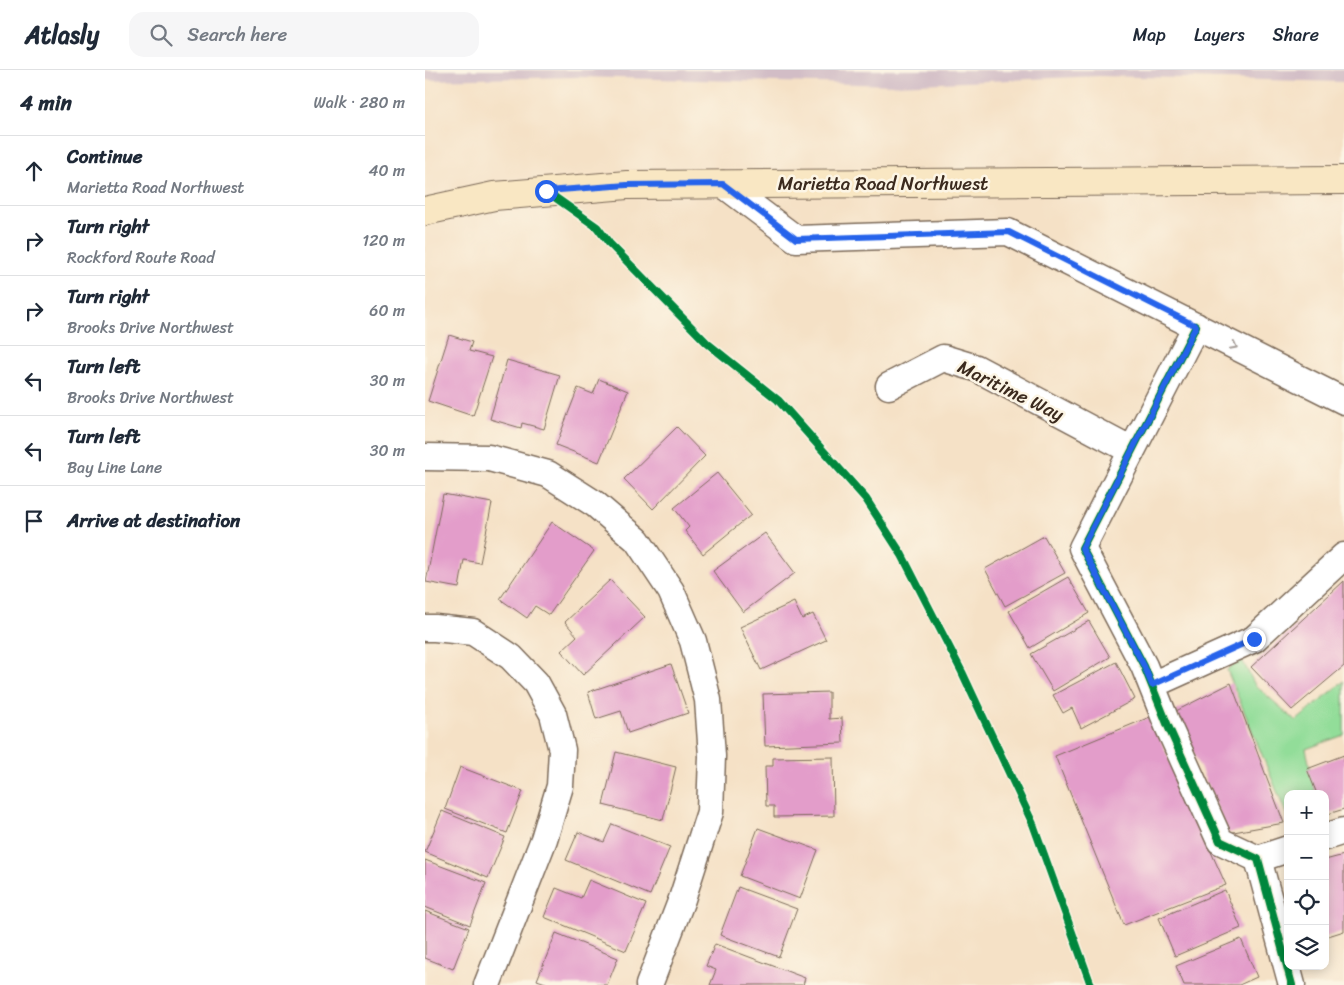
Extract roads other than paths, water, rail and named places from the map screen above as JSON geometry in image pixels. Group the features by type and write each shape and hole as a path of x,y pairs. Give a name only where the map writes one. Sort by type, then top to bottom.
{"main road":[{"name":"Marietta Road Northwest","path":"425,212 501,195 627,185 1344,180"}],"street":[{"path":"723,184 796,239 1009,232 1344,401"},
{"path":"1196,326 1082,548 1144,666 1168,726 1220,841 1258,859 1284,850"},
{"name":"Maritime Way","path":"889,386 943,358 976,368 1132,451"},
{"path":"425,457 489,458 548,474 595,504 637,540 671,591 693,641 708,700 713,756 710,812 682,899 649,985"},
{"path":"1152,685 1254,639 1344,556"},
{"path":"425,628 473,632 511,657 536,683 545,699 553,714 562,750 560,786 544,839 487,985"},
{"path":"1329,836 1344,831"},
{"path":"1258,859 1292,985"}]}
